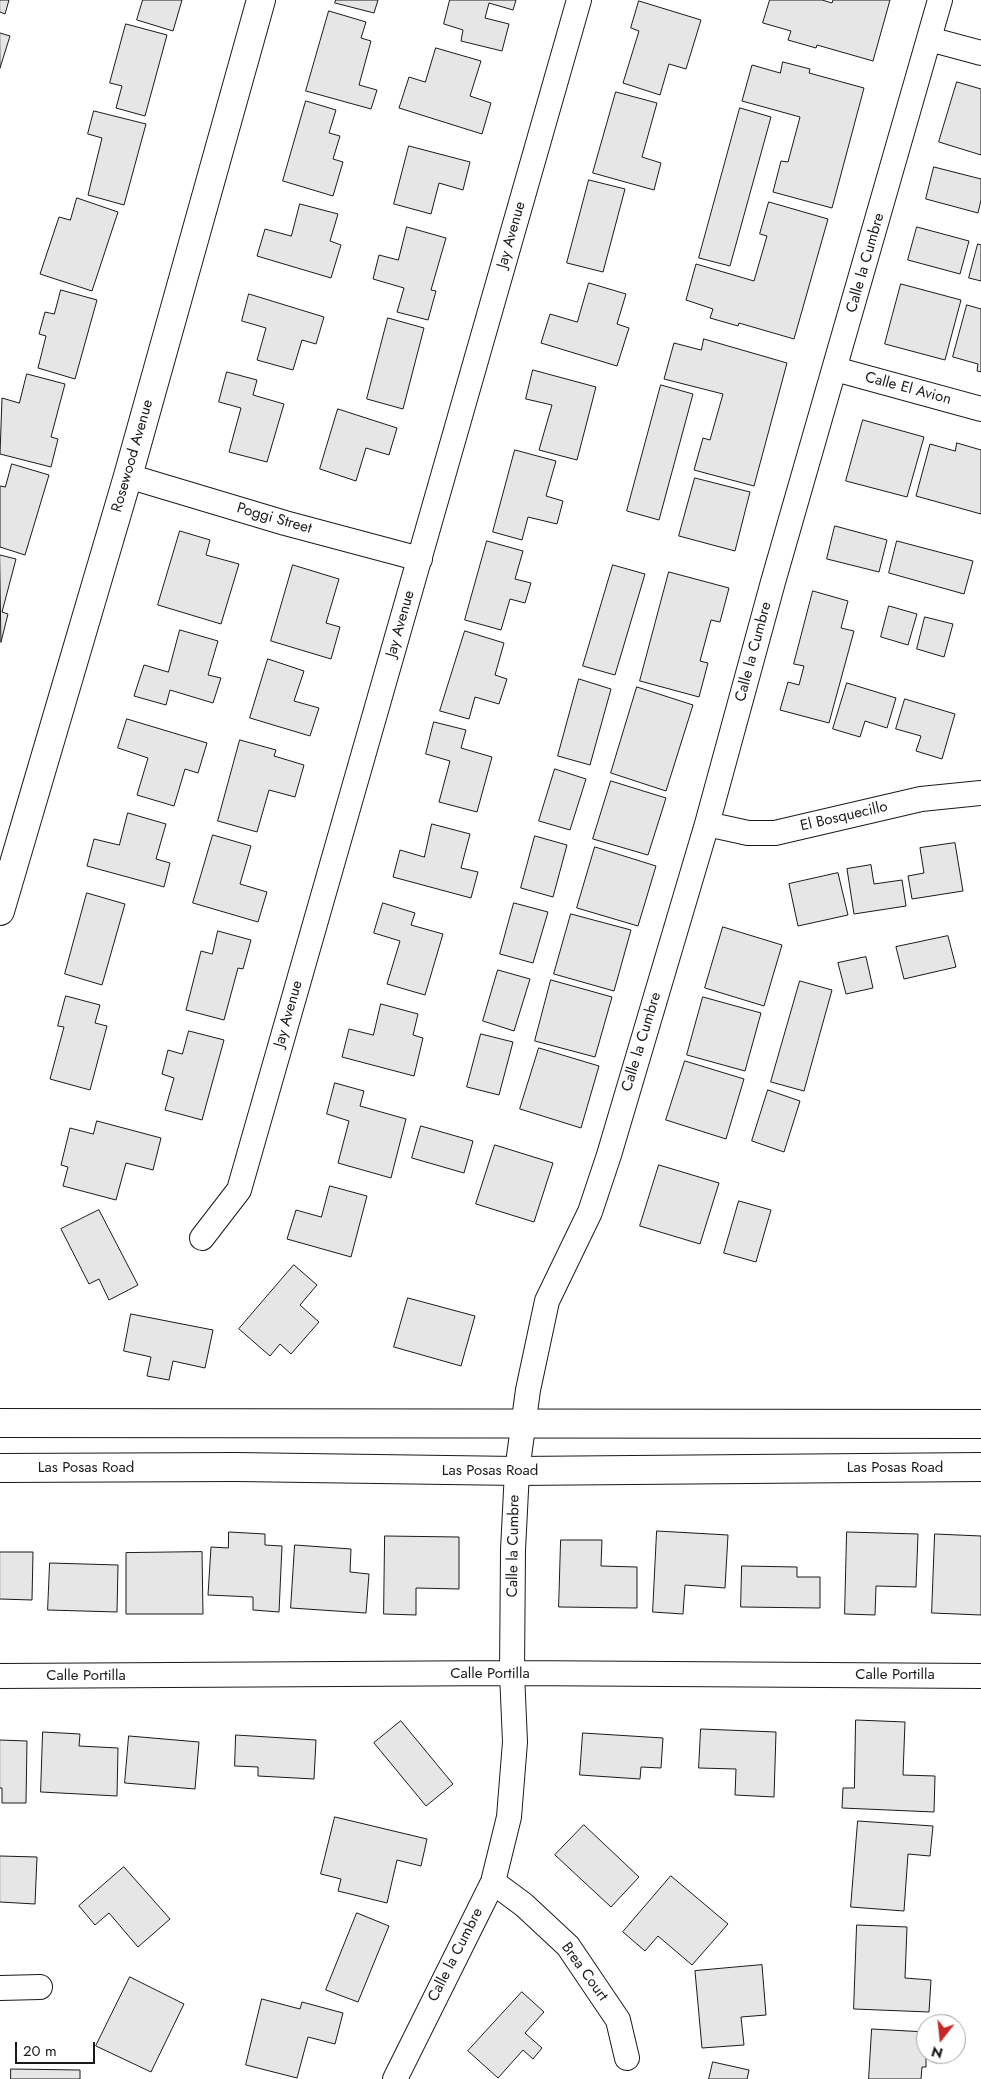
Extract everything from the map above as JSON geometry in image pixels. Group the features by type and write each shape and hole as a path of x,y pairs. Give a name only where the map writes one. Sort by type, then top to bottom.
{"main road":[{"name":"Rosewood Avenue","path":"0,911 128,476 261,0"},
{"path":"0,1423 981,1424"},
{"name":"Las Posas Road","path":"0,1468 236,1467 517,1472 981,1467"}],"street":[{"name":"Jay Avenue","path":"202,1238 239,1190 579,0"},
{"name":"Calle la Cumbre","path":"395,2079 493,1882 509,1817 515,1742 512,1673 513,1550 517,1472 522,1424 546,1301 590,1212 596,1193 706,824 775,575 940,0"},
{"path":"929,39 981,53"},
{"name":"Calle El Avion","path":"835,369 981,409"},
{"name":"Poggi Street","path":"128,476 285,523 420,558"},
{"name":"El Bosquecillo","path":"706,824 748,833 775,833 921,799 981,792"},
{"name":"Calle Portilla","path":"0,1676 512,1673 981,1676"},
{"name":"Brea Court","path":"493,1882 524,1905 568,1946 618,2020 627,2058"},
{"path":"0,1988 40,1987"}],"building":[{"path":"0,0 9,0 5,14 0,12"},
{"path":"143,0 182,0 173,31 137,20"},
{"path":"336,0 378,0 374,13 335,3"},
{"path":"450,0 516,0 513,10 489,3 485,18 509,24 502,51 461,41 463,30 444,24"},
{"path":"770,0 822,0 832,3 833,0 890,0 873,61 817,45 816,48 788,40 791,31 763,23"},
{"path":"639,1 701,20 686,69 669,64 660,95 623,83 639,31 631,28"},
{"path":"329,11 366,22 361,38 371,41 359,85 377,90 371,109 306,91"},
{"path":"126,24 167,35 145,116 116,108 122,86 110,83"},
{"path":"0,33 10,36 0,68"},
{"path":"436,48 481,61 470,96 491,103 482,134 399,108 409,77 425,82"},
{"path":"783,62 810,69 809,73 864,88 832,208 773,192 781,161 788,162 800,117 742,101 752,65 780,73"},
{"path":"957,82 981,89 981,155 939,142"},
{"path":"616,92 657,103 642,157 661,163 654,190 593,173"},
{"path":"306,101 336,110 329,133 340,136 333,159 343,162 333,196 283,181"},
{"path":"740,108 771,117 730,266 699,258"},
{"path":"94,111 146,124 124,205 88,195 102,138 88,134"},
{"path":"409,146 470,162 463,190 439,183 431,214 394,204"},
{"path":"934,167 981,179 981,200 978,213 926,199"},
{"path":"589,180 625,189 603,272 567,263"},
{"path":"77,198 118,212 92,291 40,274 59,217 70,220"},
{"path":"769,202 828,219 794,339 739,323 738,326 710,318 713,309 686,300 696,264 754,281 767,236 760,234"},
{"path":"300,204 338,214 330,241 341,245 331,278 257,256 265,229 291,236"},
{"path":"407,227 446,238 431,290 436,291 428,320 397,312 404,288 373,279 379,255 398,260"},
{"path":"917,227 969,241 960,274 908,260"},
{"path":"978,244 981,245 981,281 969,278"},
{"path":"589,283 626,294 617,324 629,328 617,366 541,343 550,314 577,322"},
{"path":"901,284 961,300 945,360 885,344"},
{"path":"61,290 97,300 75,379 38,368 46,336 39,334 45,312 54,314"},
{"path":"249,294 324,317 316,344 302,340 293,370 257,360 266,328 242,321"},
{"path":"967,305 981,309 981,372 977,371 978,364 953,357"},
{"path":"388,318 424,328 403,409 367,399"},
{"path":"704,339 787,363 754,486 694,470 703,438 710,440 723,394 664,379 674,343 701,350"},
{"path":"533,370 596,387 577,460 539,450 552,405 526,399"},
{"path":"227,372 257,380 253,395 284,404 267,462 229,452 241,408 219,402"},
{"path":"27,374 65,384 51,437 58,439 51,467 0,454 2,398 19,403"},
{"path":"661,385 693,394 659,520 627,511"},
{"path":"338,409 397,428 389,455 366,448 356,481 320,469"},
{"path":"863,420 924,437 907,497 846,481"},
{"path":"957,443 981,450 981,514 916,496 930,444 955,451"},
{"path":"515,450 556,461 546,496 563,501 557,524 528,517 522,540 493,532"},
{"path":"12,464 49,475 25,555 0,547 0,486 5,487"},
{"path":"695,478 750,492 735,551 679,536"},
{"path":"835,526 887,540 879,572 827,559"},
{"path":"180,531 210,540 206,555 239,564 221,624 158,605"},
{"path":"487,541 523,551 515,579 531,583 525,603 510,599 501,630 465,620"},
{"path":"897,541 973,561 964,594 889,573"},
{"path":"0,555 16,559 2,612 8,614 1,642"},
{"path":"293,565 339,579 326,623 340,627 331,659 271,641"},
{"path":"613,565 645,574 615,675 583,666"},
{"path":"669,572 729,588 720,622 711,620 700,661 708,663 699,697 640,681"},
{"path":"813,591 848,601 841,628 854,631 829,723 780,710 788,682 799,685 804,666 794,664"},
{"path":"889,606 917,614 908,645 881,637"},
{"path":"925,617 953,624 944,657 917,649"},
{"path":"180,630 218,641 208,675 221,678 213,703 170,690 166,705 134,696 144,665 168,672"},
{"path":"465,631 504,643 495,675 507,679 499,704 475,697 469,719 440,711"},
{"path":"268,659 304,671 294,701 319,708 310,736 250,718"},
{"path":"579,679 611,689 590,765 558,756"},
{"path":"847,683 896,698 887,728 865,721 860,737 833,729"},
{"path":"637,687 693,705 666,791 611,773"},
{"path":"905,699 955,714 942,759 916,751 921,736 896,729"},
{"path":"127,719 207,743 198,773 185,769 174,806 137,795 148,758 118,748"},
{"path":"434,722 466,730 461,748 492,757 477,812 439,802 450,761 426,754"},
{"path":"240,740 276,750 274,756 304,765 295,797 269,790 257,832 218,821"},
{"path":"555,769 586,779 570,830 539,821"},
{"path":"611,781 666,798 648,855 593,839"},
{"path":"128,813 166,824 156,859 170,863 164,887 87,866 94,839 119,845"},
{"path":"432,824 470,834 461,868 478,872 471,898 393,877 400,850 424,857"},
{"path":"213,835 251,846 240,884 267,892 258,922 193,903"},
{"path":"535,836 567,845 553,897 521,888"},
{"path":"955,843 963,891 912,899 908,876 924,873 920,848"},
{"path":"595,847 656,866 638,926 577,908"},
{"path":"871,865 874,884 902,880 906,906 854,914 847,869"},
{"path":"838,873 848,915 798,926 789,884"},
{"path":"87,893 125,904 102,985 65,974"},
{"path":"383,903 415,913 411,925 443,934 425,995 387,984 400,941 374,933"},
{"path":"514,903 548,912 533,963 500,954"},
{"path":"571,914 631,930 614,991 554,974"},
{"path":"723,927 782,945 764,1006 705,988"},
{"path":"218,931 251,940 243,969 238,968 224,1020 186,1010 201,951 212,954"},
{"path":"948,936 956,967 904,979 896,947"},
{"path":"866,957 873,988 846,994 838,963"},
{"path":"498,970 530,979 514,1031 483,1021"},
{"path":"551,980 612,997 595,1057 535,1041"},
{"path":"800,981 832,990 804,1091 771,1082"},
{"path":"66,996 100,1005 95,1023 107,1026 90,1090 50,1079 64,1027 58,1026"},
{"path":"703,997 761,1013 745,1071 687,1055"},
{"path":"381,1004 418,1014 413,1035 423,1038 414,1076 342,1057 349,1029 373,1035"},
{"path":"189,1031 224,1040 202,1120 165,1110 174,1078 162,1074 168,1050 182,1054"},
{"path":"481,1034 513,1042 499,1095 467,1087"},
{"path":"539,1048 599,1066 581,1128 520,1109"},
{"path":"685,1061 744,1079 726,1139 666,1120"},
{"path":"335,1083 364,1091 360,1106 406,1119 391,1178 338,1163 349,1121 327,1114"},
{"path":"768,1090 800,1101 784,1152 752,1141"},
{"path":"97,1121 161,1138 153,1170 126,1163 116,1200 63,1186 68,1167 61,1165 70,1128 93,1134"},
{"path":"421,1126 473,1141 464,1173 412,1158"},
{"path":"495,1145 553,1163 534,1222 476,1204"},
{"path":"659,1165 719,1183 700,1244 640,1226"},
{"path":"330,1186 367,1196 351,1257 287,1239 296,1210 321,1217"},
{"path":"739,1201 771,1210 756,1262 724,1253"},
{"path":"99,1210 138,1285 109,1300 99,1279 89,1284 61,1229"},
{"path":"294,1265 317,1285 300,1305 319,1322 291,1354 280,1344 270,1356 239,1329"},
{"path":"408,1298 475,1316 461,1366 394,1347"},
{"path":"131,1314 213,1330 205,1368 173,1361 169,1380 147,1376 151,1357 124,1351"},
{"path":"657,1531 728,1535 725,1588 685,1585 683,1614 653,1612"},
{"path":"229,1532 265,1534 265,1545 282,1546 279,1612 253,1610 253,1597 208,1595 211,1547 228,1548"},
{"path":"847,1532 918,1534 916,1587 876,1586 875,1615 845,1614"},
{"path":"935,1534 981,1536 981,1615 932,1613"},
{"path":"385,1536 459,1537 459,1589 416,1588 416,1615 384,1614"},
{"path":"561,1540 602,1540 601,1566 637,1567 637,1608 559,1607"},
{"path":"295,1545 351,1549 350,1572 369,1574 366,1613 291,1608"},
{"path":"0,1552 33,1552 32,1600 0,1599"},
{"path":"202,1552 203,1614 126,1614 126,1553"},
{"path":"50,1563 118,1565 117,1612 48,1610"},
{"path":"742,1566 797,1567 797,1577 820,1577 820,1608 741,1607"},
{"path":"856,1720 905,1722 903,1775 935,1776 934,1812 842,1808 843,1788 854,1788"},
{"path":"401,1721 453,1784 426,1806 374,1743"},
{"path":"701,1729 776,1732 774,1797 735,1795 736,1769 699,1768"},
{"path":"43,1732 80,1734 79,1746 118,1748 117,1796 41,1792"},
{"path":"583,1733 663,1738 661,1768 641,1767 640,1779 580,1775"},
{"path":"236,1735 316,1740 314,1779 258,1776 258,1767 235,1766"},
{"path":"129,1736 199,1742 195,1789 125,1783"},
{"path":"0,1740 27,1741 26,1803 2,1803 2,1788 0,1788"},
{"path":"335,1817 427,1839 421,1866 397,1860 387,1903 338,1891 341,1879 321,1874"},
{"path":"858,1821 933,1826 930,1856 908,1854 904,1911 851,1907"},
{"path":"584,1825 639,1877 611,1907 555,1855"},
{"path":"0,1856 37,1857 35,1904 0,1902"},
{"path":"124,1867 170,1919 138,1947 109,1913 95,1925 79,1906"},
{"path":"671,1876 728,1924 692,1965 658,1936 645,1951 623,1932"},
{"path":"357,1913 389,1926 358,2002 326,1990"},
{"path":"857,1925 907,1927 905,1978 931,1980 929,2012 854,2009"},
{"path":"762,1965 766,2015 741,2017 744,2045 702,2048 695,1971"},
{"path":"130,1977 184,2004 151,2072 96,2046"},
{"path":"522,1992 544,2012 525,2033 542,2048 533,2059 523,2050 498,2078 468,2051"},
{"path":"262,1999 300,2009 302,2002 343,2013 335,2044 308,2037 297,2078 246,2065"},
{"path":"872,2029 916,2031 916,2064 926,2064 926,2067 922,2067 921,2079 869,2079"},
{"path":"713,2062 749,2070 747,2079 709,2079"},
{"path":"11,2069 80,2070 80,2079 11,2079"}]}
